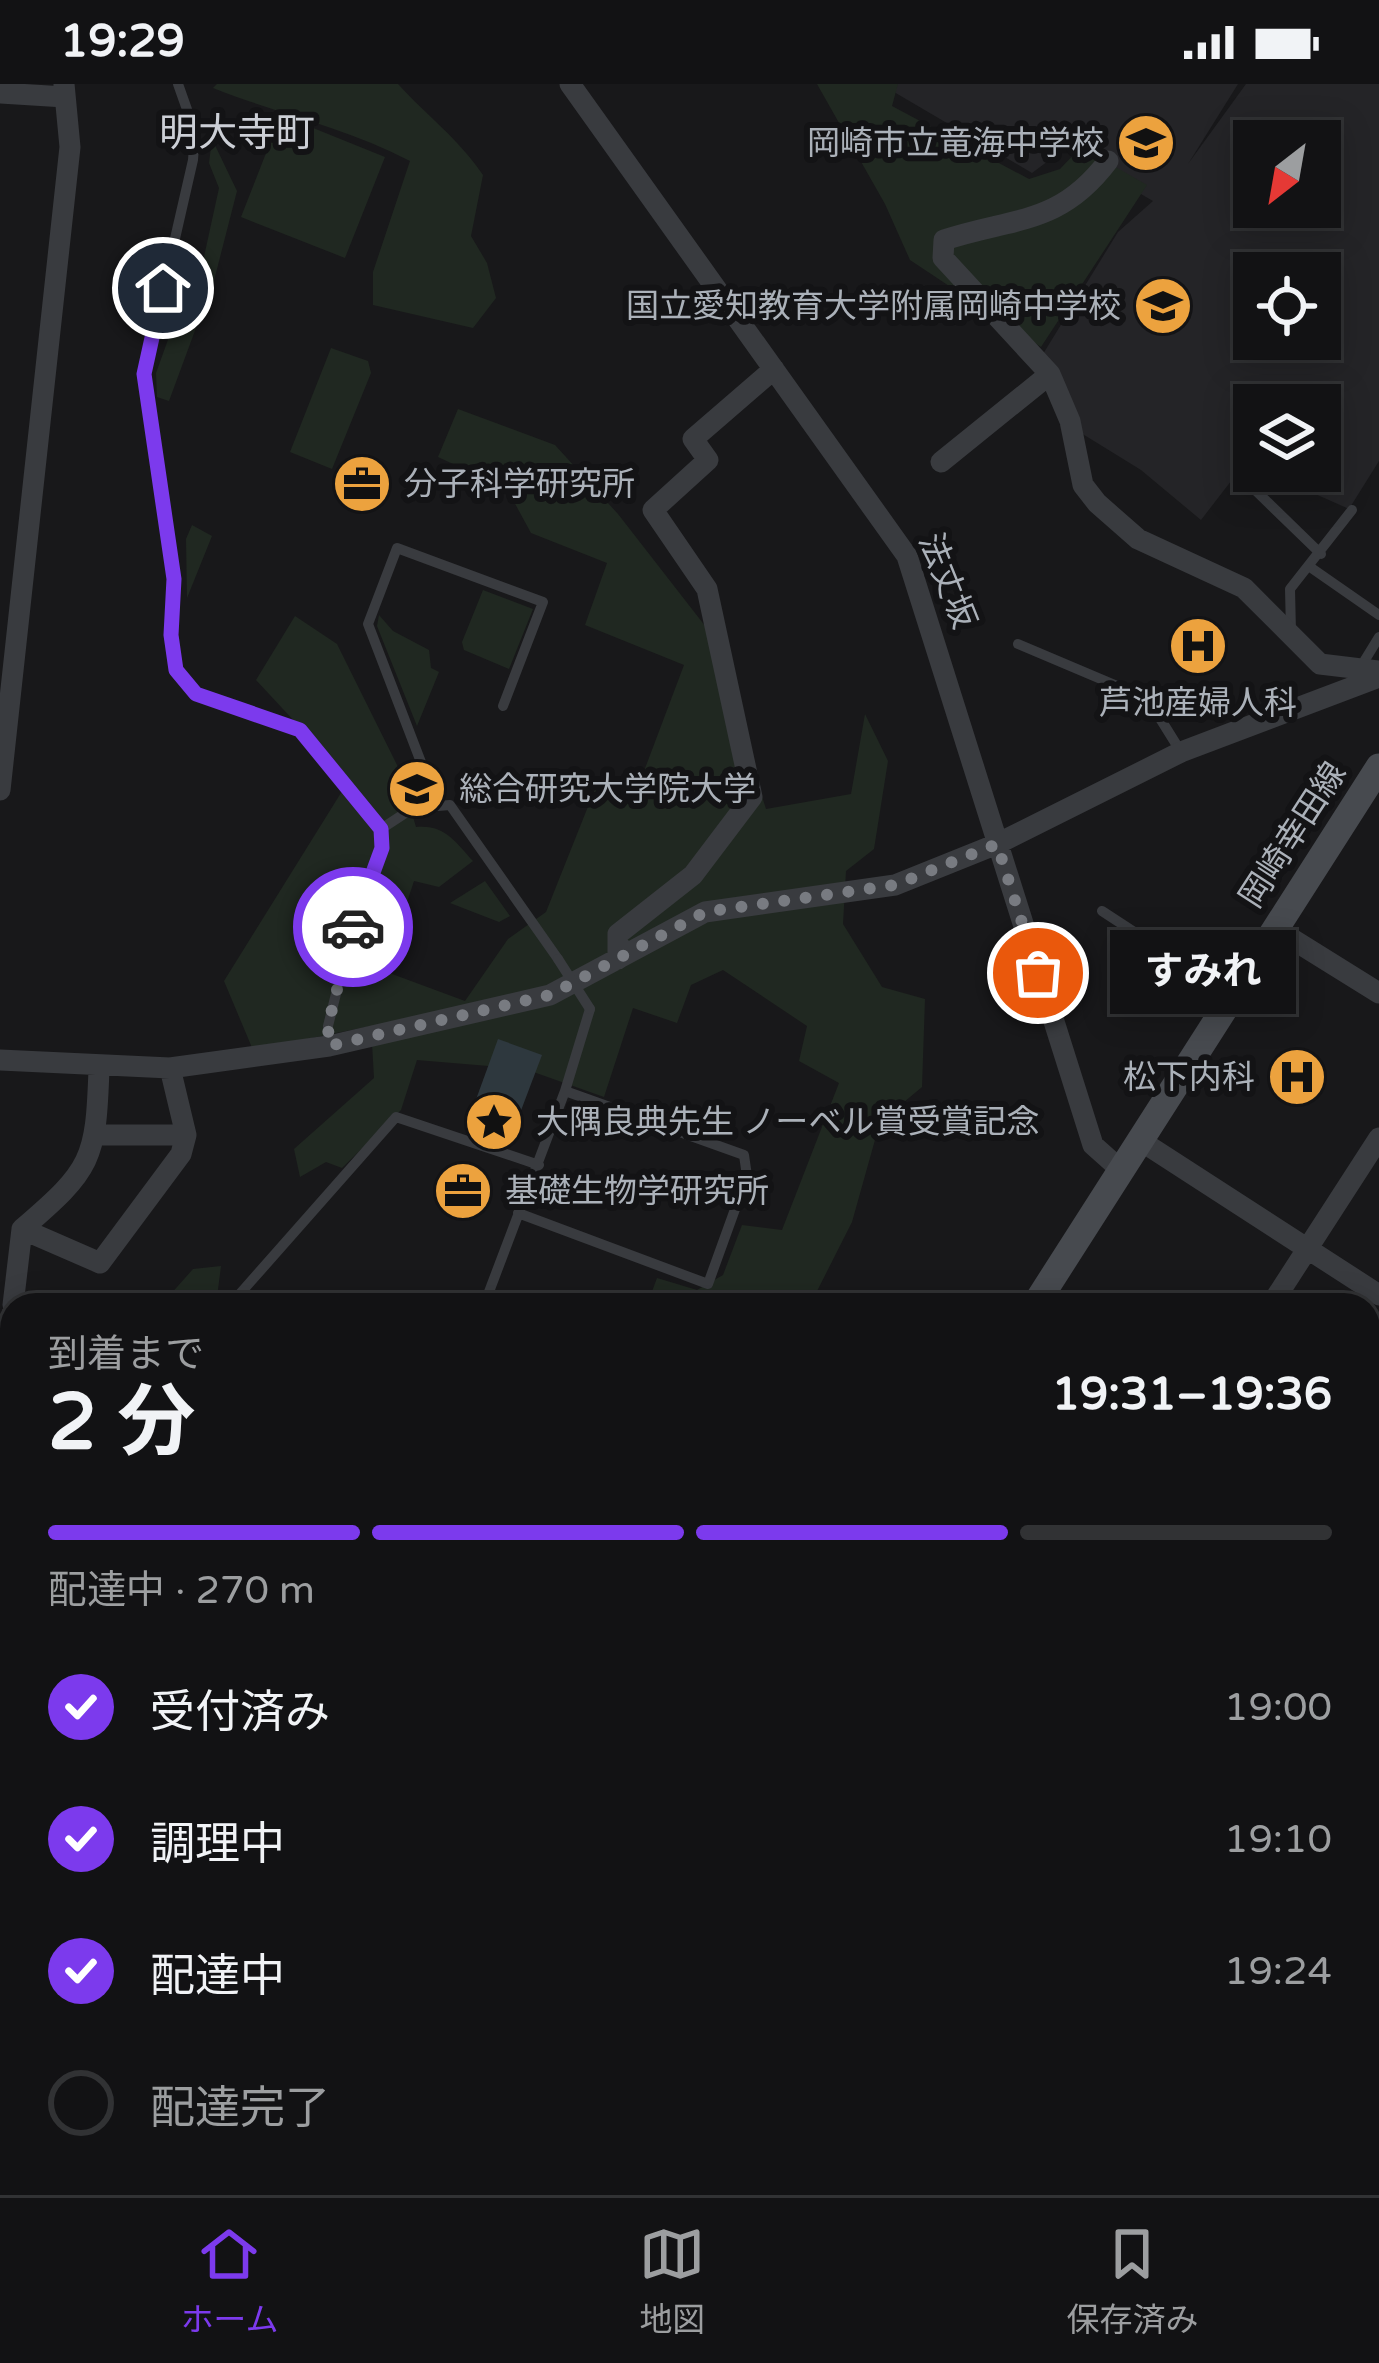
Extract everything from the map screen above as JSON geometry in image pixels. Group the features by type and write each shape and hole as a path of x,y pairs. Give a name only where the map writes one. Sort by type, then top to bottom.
{"main road":[{"name":"岡崎幸田線","path":"1043,1293 1379,767"}],"street":[{"name":"法丈坂","path":"570,84 907,556 1093,1145 1121,1170"},
{"path":"0,93 65,91 70,147 9,603 1,780"},
{"path":"1108,161 1091,184 1057,209 1019,225 944,240 950,270 1050,374 1070,421 1083,485 1097,503 1138,539 1244,588 1320,664 1373,672"},
{"path":"618,959 618,934 693,875 752,797 707,589 653,510 708,460 693,440 774,369"},
{"path":"941,462 1050,374"},
{"path":"0,1060 170,1068 329,1046 550,995 705,912 895,885 997,844 1181,752 1373,672"},
{"path":"1276,928 1379,993"},
{"path":"14,1293 22,1229 71,1187 87,1165 97,1136 99,1068"},
{"path":"22,1229 100,1263 168,1177 186,1135 170,1068"},
{"path":"97,1136 186,1135"},
{"path":"1278,1293 1378,1140"},
{"path":"1141,1141 1376,1293"}],"lane":[{"path":"178,84 195,132 193,160 144,374 174,579 171,635 176,670 196,694 300,730 381,829 382,848 359,901 328,1025 329,1046"},
{"path":"1257,492 1321,554"},
{"path":"1292,635 1290,589 1352,510"},
{"path":"428,804 429,783 368,624 397,548 543,602 503,706"},
{"path":"1310,567 1379,615"},
{"path":"1373,672 1379,637"},
{"path":"1018,644 1148,699 1181,752"},
{"path":"381,829 428,804 450,805 590,1009 566,1091 488,1293"},
{"path":"1102,911 1232,995"},
{"path":"518,1213 708,1284 748,1176 744,1155 566,1091"},
{"path":"241,1293 396,1117 539,1165"}],"shaded area":[{"path":"217,84 398,84 483,175 471,236 487,263 496,298 473,328 373,305 373,272 410,161 361,139 213,88"},
{"path":"817,84 898,84 892,106 1029,179 1060,169 1081,147 1147,185 1041,347 910,260 885,204"},
{"name":"国立愛知教育大学附属岡崎中学校","path":"894,84 1238,84 1188,164 1246,84 1379,84 1379,461 1349,509 1311,492 1341,492 1341,384 1233,384 1233,479 1201,520 1141,470 1081,433 1043,354 1118,232 1153,201 1108,175 1099,162 1101,151 1083,135 1032,173 894,92"},
{"path":"281,115 385,157 345,258 241,217"},
{"path":"212,139 237,191 208,304 195,298 219,188 209,163"},
{"path":"179,309 200,317 169,401 157,397 156,373"},
{"path":"331,348 368,361 371,373 332,469 290,452"},
{"path":"458,409 555,445 618,514 709,631 766,809 851,794 865,714 888,761 874,849 846,871 843,924 882,987 925,999 922,1087 880,1122 852,1222 816,1293 651,1293 657,1278 697,1290 723,1275 742,1225 782,1230 839,1083 799,1061 807,1026 723,970 691,985 677,1023 633,1008 604,1097 525,1069 417,1060 401,1110 342,1168 326,1162 300,1177 294,1149 374,1078 371,1026 253,1050 224,981 349,780 256,680 295,616 337,644 399,769 416,827 442,831 473,861 439,887 414,881 384,971 465,1001 508,939 546,912 595,789 632,803 684,665 585,625 607,563 531,533 507,489 438,457"},
{"path":"192,525 212,536 187,598 186,539"},
{"path":"483,590 533,609 509,669 464,650 462,642"},
{"path":"379,615 393,631 429,650 431,668 439,672 417,726 377,626"},
{"path":"485,881 510,916 499,922 450,903"},
{"path":"498,1039 542,1055 517,1121 474,1105"},
{"path":"221,1266 218,1293 172,1293 193,1269"}],"way so far":[{"path":"353,927 328,1025 329,1046 550,995 705,912 895,885 997,844 1038,973"}],"place":[{"name":"岡崎市立竜海中学校","path":"1146,143"},
{"name":"国立愛知教育大学附属岡崎中学校","path":"1163,306"},
{"name":"分子科学研究所","path":"362,484"},
{"name":"芦池産婦人科","path":"1198,646"},
{"name":"総合研究大学院大学","path":"417,789"},
{"name":"すみれ","path":"1038,973"},
{"name":"松下内科","path":"1297,1077"},
{"name":"大隅良典先生 ノーベル賞受賞記念","path":"494,1122"},
{"name":"基礎生物学研究所","path":"463,1191"}],"district":[{"name":"明大寺町","path":"237,133"}],"route":[{"path":"163,288 144,374 174,579 171,635 176,670 196,694 300,730 381,829 382,848 353,927"}]}
